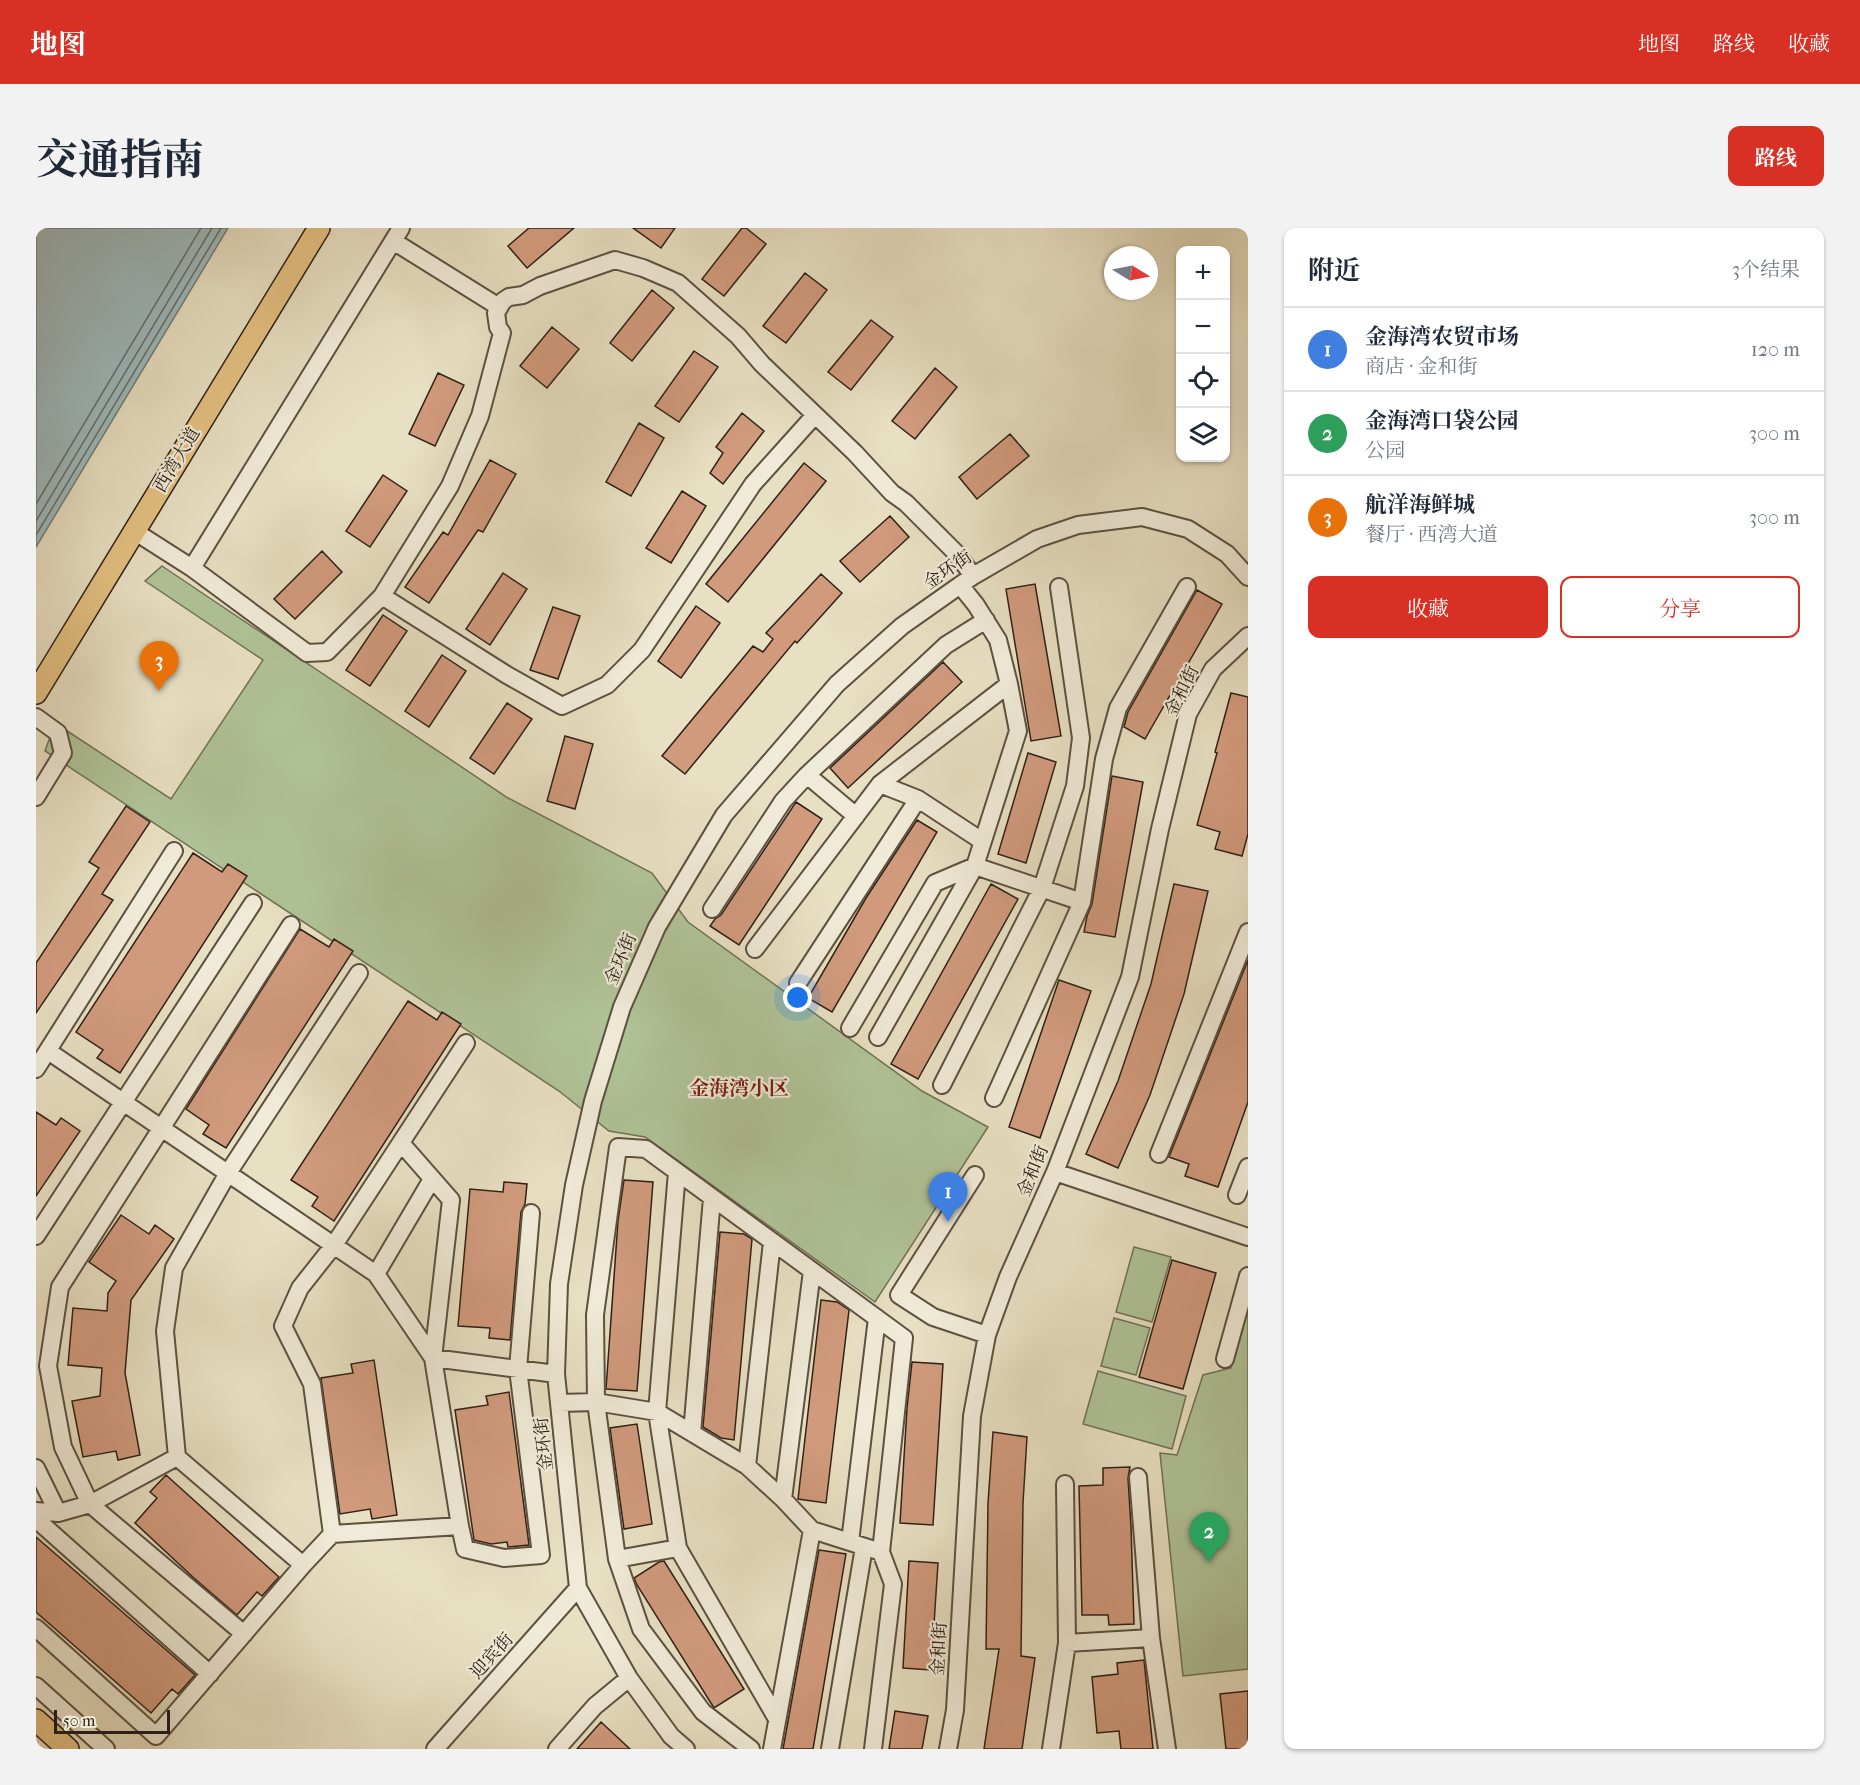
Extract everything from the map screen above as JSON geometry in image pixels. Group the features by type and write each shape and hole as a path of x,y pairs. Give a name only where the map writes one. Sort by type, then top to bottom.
{"main road":[{"name":"西湾大道","path":"36,693 319,228"},
{"path":"36,1720 68,1749"}],"street":[{"path":"192,568 397,235 499,307"},
{"path":"134,531 192,568 307,653 327,652 382,596 450,486 480,416 502,333 496,320 499,307 509,297 523,295 540,286 615,260 643,268 678,283 738,336 762,364 957,554 986,620 998,640 1018,731 975,866 878,1037"},
{"path":"382,596 507,675 562,706 607,685 642,650 753,484 815,415"},
{"name":"金环街","path":"686,1749 672,1736 629,1678 578,1588 556,1374 559,1284 573,1185 593,1101 622,1007 657,927 724,815 837,684 902,626 967,580 1037,539 1078,525 1142,517 1188,529 1227,554 1248,577"},
{"path":"942,1085 1042,888 1075,786 1081,738 1059,587"},
{"path":"994,1098 1082,902 1104,759 1118,708 1186,588"},
{"path":"712,909 783,801 807,775 946,645 986,620"},
{"name":"金和街","path":"948,1749 955,1710 972,1416 987,1335 1008,1277 1054,1172 1130,977 1160,829 1188,714 1213,669 1248,636"},
{"path":"755,949 880,784 1009,684"},
{"path":"36,717 58,733 63,753 36,796"},
{"path":"807,775 856,816"},
{"path":"880,784 918,799 982,841"},
{"path":"798,983 918,799"},
{"path":"36,1069 174,852"},
{"path":"850,1028 935,883 975,866 1082,902"},
{"path":"36,1236 253,903"},
{"path":"244,1634 90,1504 63,1447 48,1366 60,1287 291,925"},
{"path":"1159,1154 1248,932"},
{"path":"303,1565 177,1457 165,1331 174,1268 228,1173 359,973"},
{"path":"332,1534 312,1383 283,1326 300,1288 334,1245 466,1043"},
{"path":"48,1051 376,1274 433,1358 556,1374"},
{"path":"401,1143 451,1200 433,1358 465,1550 504,1558 541,1556 518,1369 531,1213"},
{"path":"751,1749 703,1712 641,1629 617,1559 596,1402 595,1315 618,1147 646,1149 904,1338 881,1552 893,1584 873,1749"},
{"path":"1237,1195 1248,1167"},
{"path":"677,1172 657,1412 678,1548 777,1719"},
{"path":"1054,1172 1248,1237"},
{"path":"975,1175 899,1295 933,1317 987,1335"},
{"path":"376,1274 432,1179"},
{"path":"692,1433 712,1198"},
{"path":"747,1466 772,1242"},
{"path":"783,1498 812,1271"},
{"path":"1225,1359 1248,1276"},
{"path":"830,1749 857,1544 877,1318"},
{"path":"559,1403 596,1402 657,1412 747,1466 783,1498 812,1530 881,1552"},
{"path":"36,1512 58,1513 90,1504 177,1457"},
{"path":"36,1468 58,1513"},
{"path":"1138,1477 1150,1638 1167,1749"},
{"path":"1051,1749 1067,1643 1065,1484"},
{"path":"36,1520 210,1674"},
{"path":"36,1628 156,1737 332,1534 460,1526"},
{"path":"771,1749 812,1530"},
{"path":"617,1559 678,1548"},
{"name":"迎宾街","path":"435,1749 578,1588"},
{"path":"1067,1643 1150,1638"},
{"path":"557,1749 595,1706 629,1678"},
{"path":"36,1686 106,1749"}],"green space":[{"path":"162,566 508,798 652,873 688,922 922,1091 988,1127 875,1302 645,1137 609,1131 559,1091 45,751 55,723 171,799 263,660 145,581"},
{"path":"1134,1247 1171,1257 1152,1322 1116,1312"},
{"path":"1248,1308 1248,1669 1183,1676 1160,1453 1177,1455 1203,1375 1231,1368"},
{"path":"1114,1318 1150,1328 1136,1375 1101,1366"},
{"path":"1098,1371 1186,1396 1172,1449 1083,1424"}],"water":[{"path":"36,228 228,228 36,547"}],"building":[{"path":"529,228 574,228 527,268 508,246"},
{"path":"633,228 675,228 661,248"},
{"path":"742,228 746,228 766,244 724,296 702,279"},
{"path":"805,273 827,290 786,343 763,326"},
{"path":"652,290 674,308 632,361 610,343"},
{"path":"871,320 893,337 851,390 828,372"},
{"path":"552,327 579,349 547,388 520,366"},
{"path":"694,351 718,367 679,422 655,406"},
{"path":"935,368 957,387 915,439 892,421"},
{"path":"438,373 464,385 435,446 409,434"},
{"path":"742,413 764,431 723,484 710,473 723,453 716,447"},
{"path":"639,423 664,438 631,496 606,482"},
{"path":"1010,434 1029,456 977,499 959,477"},
{"path":"490,460 516,474 483,532 478,530 429,603 405,587 443,532 448,535"},
{"path":"804,463 826,481 728,602 706,584"},
{"path":"383,475 407,491 370,547 346,531"},
{"path":"682,491 706,506 671,563 646,548"},
{"path":"890,516 909,537 860,582 840,561"},
{"path":"322,551 342,572 295,619 274,599"},
{"path":"503,573 527,589 490,645 466,629"},
{"path":"821,574 842,593 797,643 795,641 685,774 662,756 753,646 763,652 773,639 766,633"},
{"path":"1035,584 1061,736 1031,741 1006,589"},
{"path":"1197,590 1222,604 1145,739 1124,727 1128,712"},
{"path":"696,606 720,623 681,678 658,661"},
{"path":"553,607 580,616 558,679 530,670"},
{"path":"383,615 407,631 370,686 346,670"},
{"path":"442,655 466,671 429,727 405,711"},
{"path":"943,662 962,682 848,788 830,768"},
{"path":"1231,693 1248,697 1248,834 1242,856 1215,849 1220,832 1197,825"},
{"path":"507,703 532,719 494,774 470,758"},
{"path":"565,736 593,744 575,809 547,801"},
{"path":"1028,753 1056,762 1026,863 998,854"},
{"path":"1112,776 1143,782 1115,937 1084,932 1092,904"},
{"path":"796,802 822,819 739,945 710,926 721,915"},
{"path":"126,806 150,822 102,894 113,900 36,1013 36,963 99,868 89,862"},
{"path":"917,820 937,832 832,1012 808,998 866,898"},
{"path":"193,853 222,872 228,864 247,876 120,1073 97,1058 103,1050 76,1032"},
{"path":"991,884 1018,899 918,1079 891,1064"},
{"path":"1174,884 1208,891 1184,994 1150,1095 1118,1168 1086,1154 1118,1081 1151,984"},
{"path":"300,929 329,947 334,939 353,951 226,1148 203,1134 209,1125 186,1109"},
{"path":"1248,960 1248,1102 1218,1187 1185,1176 1189,1164 1169,1157"},
{"path":"1059,980 1091,991 1040,1138 1009,1127"},
{"path":"408,1001 437,1020 442,1012 461,1024 334,1221 312,1206 318,1197 291,1180"},
{"path":"36,1112 56,1125 61,1118 80,1131 36,1196"},
{"path":"624,1180 653,1182 637,1391 606,1389 618,1221"},
{"path":"504,1182 527,1184 525,1204 521,1212 510,1340 489,1338 490,1328 458,1326 470,1189 503,1192"},
{"path":"121,1215 149,1234 155,1225 174,1239 131,1300 125,1373 140,1455 118,1460 116,1451 83,1457 72,1401 100,1396 102,1368 68,1365 73,1308 107,1311 108,1293 116,1281 89,1262"},
{"path":"720,1232 744,1234 752,1239 734,1440 721,1438 703,1427"},
{"path":"1172,1260 1216,1273 1183,1389 1139,1377"},
{"path":"821,1300 837,1302 849,1310 826,1503 798,1499"},
{"path":"374,1360 397,1515 372,1519 370,1509 340,1514 321,1378 353,1373 351,1364"},
{"path":"912,1362 943,1364 933,1525 900,1523"},
{"path":"509,1392 529,1545 508,1547 507,1542 491,1544 474,1540 455,1410 488,1405 486,1396"},
{"path":"637,1424 652,1524 624,1529 610,1428"},
{"path":"993,1432 1027,1437 1023,1503 1021,1656 1035,1658 1022,1749 984,1749 999,1649 986,1649 988,1503"},
{"path":"1130,1467 1128,1478 1134,1624 1109,1625 1108,1615 1082,1615 1079,1486 1103,1485 1103,1468"},
{"path":"166,1475 279,1577 262,1596 257,1592 237,1615 135,1523 157,1498 150,1492"},
{"path":"36,1537 195,1675 178,1694 172,1689 151,1713 36,1612"},
{"path":"819,1550 846,1554 813,1749 783,1749"},
{"path":"664,1561 744,1689 714,1708 634,1578"},
{"path":"909,1561 938,1563 931,1670 903,1668"},
{"path":"1144,1660 1153,1749 1121,1749 1119,1731 1097,1733 1092,1677 1118,1674 1117,1663"},
{"path":"1248,1691 1248,1749 1226,1749 1220,1694"},
{"path":"895,1711 928,1716 922,1749 889,1749"},
{"path":"601,1722 630,1749 577,1749"}],"place":[{"name":"航洋海鲜城","path":"159,691"},
{"name":"金海湾农贸市场","path":"948,1222"},
{"name":"金海湾口袋公园","path":"1209,1562"}],"district":[{"name":"金海湾小区","path":"739,1088"}]}
